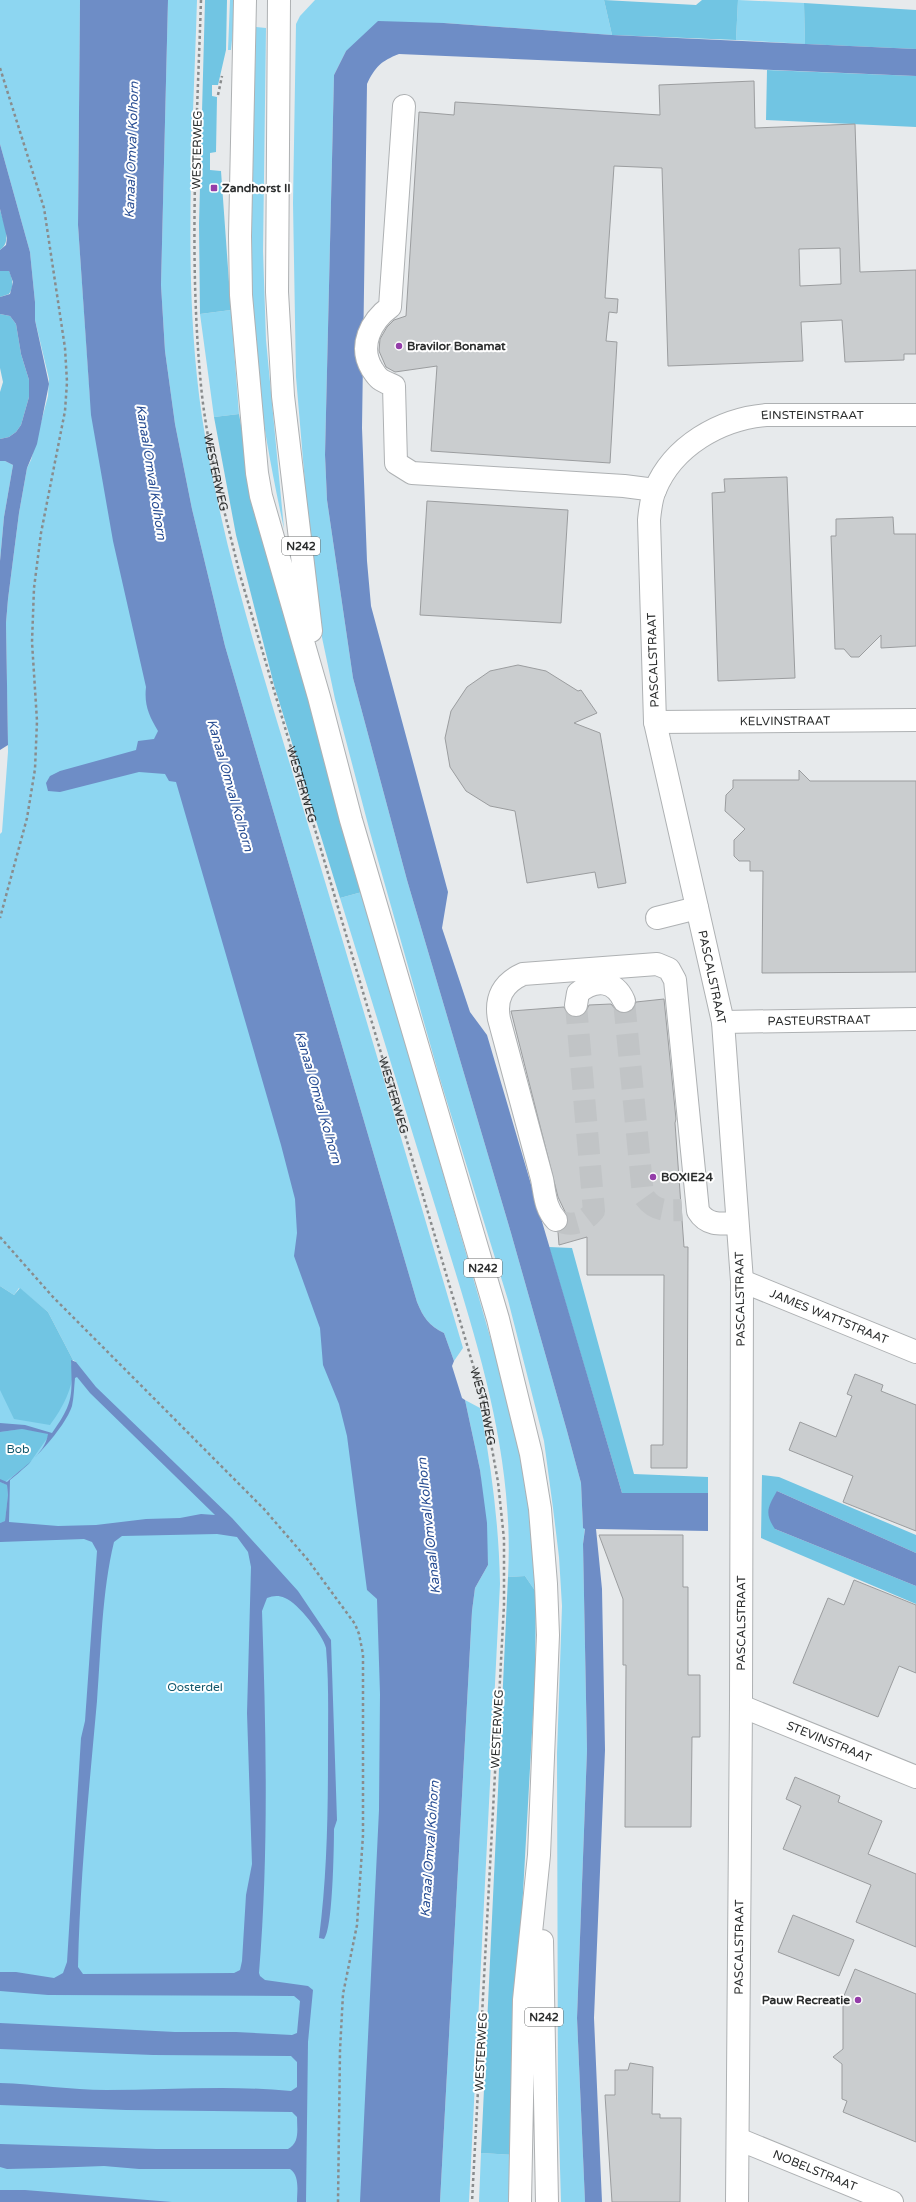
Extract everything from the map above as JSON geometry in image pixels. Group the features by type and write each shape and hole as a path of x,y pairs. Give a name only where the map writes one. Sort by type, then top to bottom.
{"main road":[{"name":"N242","path":"245,0 240,236 241,296 258,474 262,496 319,697 351,820 495,1312 531,1454 540,1509 546,1584 548,1635 539,1855 524,2000 520,2202"},
{"name":"N242","path":"279,0 277,292 283,388 319,697"},
{"path":"404,106 390,307 380,314 368,331 366,348 369,364 379,379 394,386 396,463 412,473 624,486 655,490"},
{"name":"EINSTEINSTRAAT","path":"712,430 751,416 916,415"},
{"name":"PASCALSTRAAT","path":"712,430 688,445 669,466 655,490 649,520 655,722 723,1022 742,1281 741,1706 737,2202"},
{"name":"KELVINSTRAAT","path":"655,722 916,720"},
{"path":"658,918 697,908"},
{"path":"556,1220 546,1205 542,1179 499,1019 497,1008 499,997 504,987 513,979 523,974 644,958 664,966 669,970 674,980 690,1209 712,1224 737,1223"},
{"path":"576,1005 575,1000 578,993 591,984 598,983 607,984 615,988 621,994 624,1001"},
{"name":"PASTEURSTRAAT","path":"723,1022 916,1019"},
{"name":"JAMES WATTSTRAAT","path":"742,1281 916,1352"},
{"name":"STEVINSTRAAT","path":"741,1706 916,1777"},
{"name":"N242","path":"539,1855 547,2202"},
{"name":"NOBELSTRAAT","path":"738,2138 892,2202"}],"path":[{"name":"WESTERWEG","path":"201,0 194,259 200,375 219,492 240,575 483,1399 498,1482 504,1539 504,1605 472,2202"},
{"path":"0,68 44,208 65,348 66,382 65,411 41,533 34,588 32,642 37,721 35,769 27,818 0,918"},
{"path":"0,1237 105,1351 264,1509 308,1560 349,1614 359,1634 363,1654 363,1835 357,1925 343,1994 340,2050 338,2202"}],"green space":[{"name":"Oosterdel","path":"0,0 80,0 78,225 90,398 319,1285 360,1463 391,1676 365,2202 0,2202 0,1375 71,1373 72,1367 76,1362 73,1360 48,1312 19,1288 14,1295 0,1286 0,834 2,832 8,752 6,623 19,513 27,468 31,460 48,396 49,379 35,320 35,302 30,252 0,144"},
{"path":"168,0 197,0 190,209 192,313 202,417 221,516 260,663 463,1348 454,1361 444,1333 430,1324 417,1302 225,646 192,509 175,424 165,351 161,285"},
{"path":"205,0 227,0 226,50 218,85 212,85 212,96 217,97 216,152 210,153 210,170 221,171 231,310 200,314 199,224"},
{"path":"230,0 236,0 231,50 228,50"},
{"path":"315,0 604,0 612,35 444,23 346,51 334,75 325,455 327,500 353,678 407,880 511,1233 581,1483 583,1528 585,1528 583,1544 587,1750 577,2018 585,2202 561,2202 558,2100 557,1753 562,1606 559,1557 544,1441 508,1300 440,1079 370,832 335,699 320,628 311,554 296,377 293,203 296,24 300,16"},
{"path":"604,0 696,5 702,0 738,0 736,40 612,35"},
{"path":"738,0 804,3 805,44 736,40"},
{"path":"804,3 916,10 916,49 805,44"},
{"path":"256,27 266,28 263,251 266,340 284,529 262,413 254,331 251,244"},
{"path":"767,70 916,76 916,127 766,120"},
{"path":"0,209 7,236 4,246 0,250"},
{"path":"0,271 9,271 12,286 9,294 0,297"},
{"path":"231,310 239,414 214,417 200,314"},
{"path":"0,314 10,316 16,324 21,354 29,380 29,397 21,425 16,432 9,437 0,439 0,392 3,382 0,368"},
{"path":"239,414 258,520 362,892 340,898 274,685 236,535 214,417"},
{"path":"0,461 5,461 13,465 4,517 0,561"},
{"path":"362,892 508,1399 521,1455 533,1528 536,1592 525,1576 508,1577 508,1529 505,1482 498,1436 477,1345 340,898"},
{"path":"549,1247 572,1248 634,1474 708,1477 708,1493 622,1493"},
{"path":"0,1286 14,1295 20,1288 48,1312 73,1360 71,1363 73,1370 72,1378 67,1396 50,1425 14,1419 0,1390"},
{"path":"465,1400 480,1408 482,1417 494,1500 500,1584 469,2202 440,2202 472,1611 475,1588 488,1565 480,1470"},
{"name":"Bob","path":"22,1429 45,1432 48,1434 48,1437 29,1464 5,1482 0,1479 0,1432"},
{"path":"762,1475 779,1477 916,1535 916,1553 777,1491 775,1529 916,1586 916,1604 761,1538"},
{"name":"Bob","path":"0,1482 7,1485 8,1495 5,1521 0,1523"},
{"path":"525,1576 536,1592 535,1679 517,2000 512,2155 481,2153 508,1577"},
{"path":"481,2153 512,2155 509,2202 479,2202"}],"water":[{"name":"Kanaal Omval Kolhorn","path":"80,0 168,0 161,285 165,351 175,424 192,509 225,646 417,1302 430,1324 444,1333 454,1361 452,1366 462,1398 465,1400 480,1470 487,1523 488,1565 475,1588 472,1611 440,2202 360,2202 379,1810 380,1694 377,1599 367,1590 347,1436 339,1404 323,1365 320,1328 294,1256 297,1233 295,1199 281,1145 176,782 169,781 165,774 139,772 60,792 48,791 46,783 50,776 60,771 136,750 138,741 154,739 158,731 152,720 147,705 146,687 113,541 91,415 78,225"},
{"path":"378,21 444,23 612,35 916,49 916,76 399,54 379,65 367,84 362,428 367,561 371,606 448,892 442,928 470,1012 487,1035 622,1493 708,1493 708,1531 596,1529 602,1589 605,1750 594,2018 602,2202 585,2202 577,2018 587,1750 583,1544 585,1529 583,1528 581,1483 511,1233 407,880 353,678 327,500 325,455 334,75 346,51"},
{"path":"0,144 30,252 35,302 35,320 49,384 37,444 27,468 19,513 6,623 8,745 0,750 0,561 4,517 13,465 5,461 0,461 0,439 9,437 16,432 21,425 29,397 29,380 21,354 16,324 10,316 0,314 0,297 10,294 13,282 9,271 0,271 0,250 6,245 7,238 0,209"},
{"path":"71,1360 76,1362 96,1387 232,1518 298,1591 331,1640 337,1820 334,1829 331,1905 327,1932 324,1939 319,1938 324,1892 327,1822 328,1674 326,1648 315,1628 296,1606 282,1597 276,1596 267,1598 262,1611 266,1792 264,1882 259,1973 265,1980 308,1986 313,1990 308,2042 306,2202 297,2202 297,2180 290,2169 139,2169 104,2166 7,2169 0,2167 0,2144 156,2149 288,2149 292,2146 296,2139 297,2117 292,2112 126,2110 0,2105 0,2083 106,2090 245,2088 291,2091 297,2087 297,2062 291,2056 153,2055 0,2049 0,2023 175,2032 236,2032 292,2035 297,2033 300,2001 294,1996 48,1995 0,1991 0,1972 16,1972 54,1978 63,1973 67,1962 81,1738 85,1721 97,1551 92,1542 84,1539 0,1542 0,1523 5,1521 8,1495 7,1485 0,1482 0,1479 7,1482 30,1463 10,1480 9,1522 58,1526 96,1525 146,1519 180,1518 201,1514 215,1515 90,1393 77,1377 75,1378 72,1406 68,1415 46,1446 37,1455 46,1442 48,1434 22,1429 0,1432 0,1423 25,1425 52,1433 68,1406 71,1391","holes":["217,1534 237,1537 248,1552 251,1567 247,1713 252,1864 246,1895 242,1961 240,1970 234,1973 83,1974 78,1967 79,1934 104,1600 114,1542 122,1536"]},
{"path":"777,1491 916,1553 916,1586 775,1529 769,1519 768,1510"},
{"path":"0,2190 25,2190 172,2202 0,2202"}],"building":[{"path":"754,81 755,128 855,124 860,272 916,270 916,354 904,354 904,360 845,362 842,320 801,322 803,361 668,366 662,168 614,166 605,298 618,299 617,313 609,312 606,341 617,342 610,463 431,451 437,366 395,372 386,367 379,351 380,339 387,327 394,320 406,316 419,112 454,115 455,102 660,115 659,85","holes":["840,248 841,284 800,286 799,249"]},
{"path":"787,477 795,678 718,681 712,493 725,492 724,479"},
{"path":"427,501 568,510 561,623 420,615"},
{"path":"893,517 894,534 916,534 916,646 881,648 881,635 859,657 851,657 844,649 835,649 831,536 836,536 836,519"},
{"path":"518,665 546,671 578,691 581,690 597,713 574,723 600,733 626,883 598,888 595,872 527,883 515,811 490,806 466,791 450,767 445,738 451,711 467,687 490,671"},
{"path":"799,770 810,781 916,781 916,972 762,973 763,871 750,871 750,861 739,861 734,856 734,840 745,829 725,811 726,795 733,788 733,780 799,780"},
{"path":"664,999 676,1119 675,1123 684,1247 688,1247 687,1468 651,1468 651,1445 663,1445 664,1275 587,1275 587,1237 559,1245 558,1232 567,1225 568,1218 558,1197 511,1011 564,1007 568,1014 574,1017 585,1013 589,1005 611,1004 617,1011 624,1013 630,1012 636,1002"},
{"path":"855,1374 883,1385 881,1391 916,1405 916,1531 843,1502 853,1476 789,1450 800,1422 836,1437 852,1396 847,1394"},
{"path":"599,1535 683,1535 683,1587 688,1587 688,1675 700,1675 700,1737 692,1737 691,1827 625,1827 626,1665 623,1665 623,1599"},
{"path":"854,1580 916,1605 916,1673 899,1666 878,1717 793,1683 828,1598 844,1605"},
{"path":"795,1777 840,1796 838,1802 882,1821 868,1854 916,1874 916,1947 856,1922 871,1885 783,1849 801,1806 786,1799"},
{"path":"793,1915 854,1940 839,1976 778,1952"},
{"path":"855,1969 916,1994 916,2142 843,2112 847,2101 842,2099 842,2064 833,2057 843,2049 843,2004 841,2003"},
{"path":"630,2063 653,2067 652,2114 660,2114 660,2118 681,2118 680,2202 612,2202 605,2095 615,2095 615,2070 628,2070"}],"tunnel":[{"path":"624,1001 643,1195 651,1204 660,1209 682,1210"},
{"path":"556,1220 572,1224 586,1219 594,1211 576,1005"}],"place":[{"name":"Zandhorst II","path":"214,188"},
{"name":"Bravilor Bonamat","path":"399,346"},
{"name":"BOXIE24","path":"653,1177"},
{"name":"Pauw Recreatie","path":"858,2000"}]}
